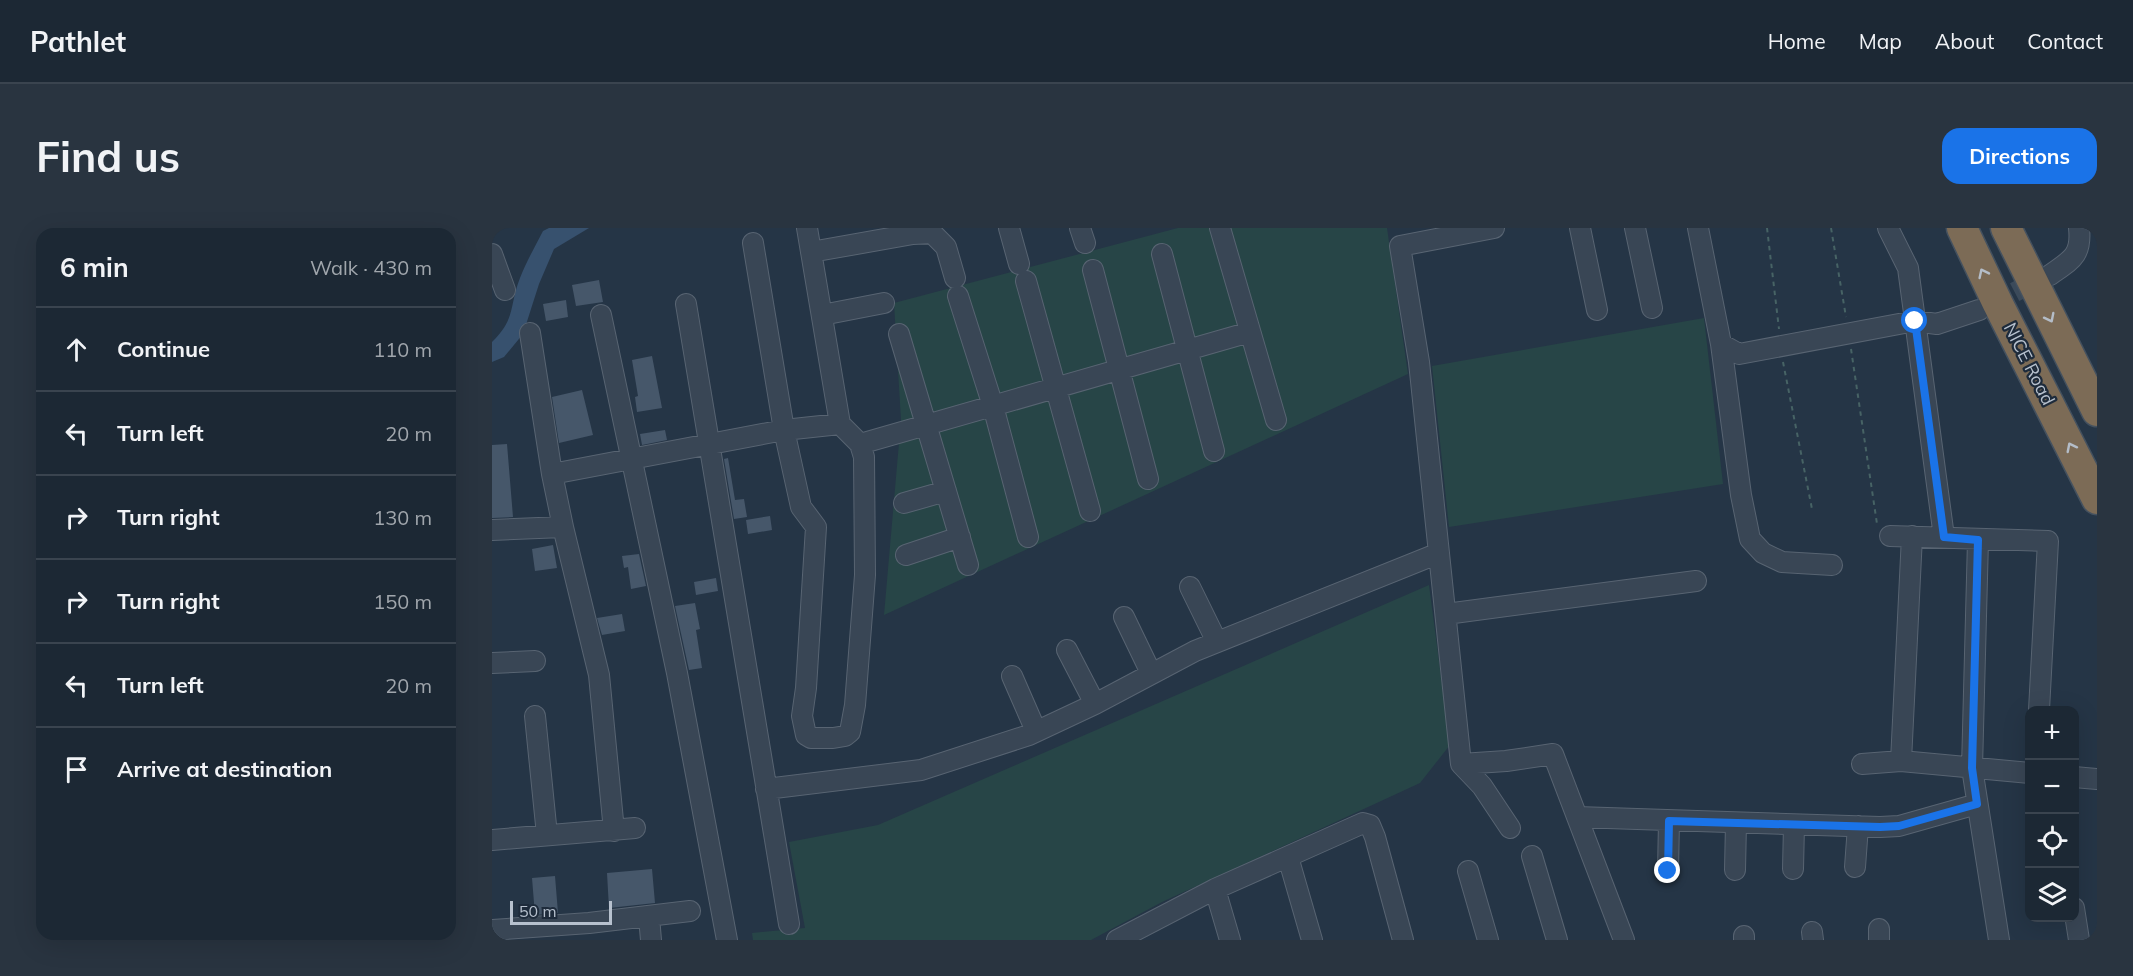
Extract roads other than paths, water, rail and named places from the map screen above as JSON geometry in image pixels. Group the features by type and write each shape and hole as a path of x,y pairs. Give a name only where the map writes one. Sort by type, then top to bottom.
{"highway":[{"name":"NICE Road","path":"1962,228 2097,499"},
{"path":"2006,228 2097,411"}],"street":[{"path":"753,243 784,430 801,507 816,527 806,688 802,709 804,727 806,735 811,738 845,736 850,732 855,705 865,575 864,457 860,444 840,424 807,228"},
{"path":"1009,228 1090,511"},
{"path":"1220,228 1276,420"},
{"path":"1494,228 1399,237 1419,363 1461,764 1482,786 1510,828"},
{"path":"1580,228 1597,310"},
{"path":"1635,228 1652,308"},
{"path":"1698,228 1721,344 1741,495 1750,539 1763,553 1782,562 1832,565"},
{"path":"1888,228 1908,268 1944,537"},
{"path":"2050,274 2076,257 2080,241 2079,228"},
{"path":"811,252 913,234 932,233 946,248 1029,537"},
{"path":"492,254 506,290"},
{"path":"1162,254 1214,451"},
{"path":"1093,270 1148,479"},
{"path":"822,315 884,303"},
{"path":"686,304 789,924"},
{"path":"1721,344 1739,354 1915,321 1937,324 1979,310"},
{"path":"601,315 678,673 727,940"},
{"path":"860,444 1250,332"},
{"path":"530,333 552,474 599,675 614,831"},
{"path":"899,334 968,565"},
{"path":"552,474 784,430 840,424"},
{"path":"904,503 946,491"},
{"path":"492,530 563,527"},
{"path":"1884,532 1978,540 2048,541 2039,706"},
{"path":"1901,761 1912,536"},
{"path":"906,555 960,537"},
{"path":"1978,540 1972,768 1999,940"},
{"path":"766,789 921,770 1036,731 1095,704 1195,651 1439,553"},
{"path":"1446,615 1696,580"},
{"path":"1190,588 1217,642"},
{"path":"1124,617 1152,673"},
{"path":"1067,650 1095,704"},
{"path":"492,663 535,661"},
{"path":"1012,676 1036,731"},
{"path":"535,716 547,835"},
{"path":"1461,764 1506,761 1553,754 1624,940"},
{"path":"1862,764 1901,761 2025,773"},
{"path":"2079,777 2097,779"},
{"path":"1577,818 1899,826 1977,804"},
{"path":"1668,871 1669,821"},
{"path":"1126,938 1215,889 1363,823 1370,825 1375,837 1402,940"},
{"path":"1735,870 1736,823"},
{"path":"1793,868 1794,825"},
{"path":"1855,867 1858,826"},
{"path":"492,840 635,828"},
{"path":"1532,856 1557,940"},
{"path":"1288,857 1312,940"},
{"path":"1467,872 1488,940"},
{"path":"1215,889 1230,940"},
{"path":"492,930 571,932 690,911"},
{"path":"649,917 651,940"},
{"path":"2076,922 2079,940"}],"water":[{"path":"549,228 589,228 554,249 539,284 523,334 504,357 492,362 492,342 509,319 525,266 543,231"}],"tunnel":[{"path":"1988,306 2042,278"}]}
